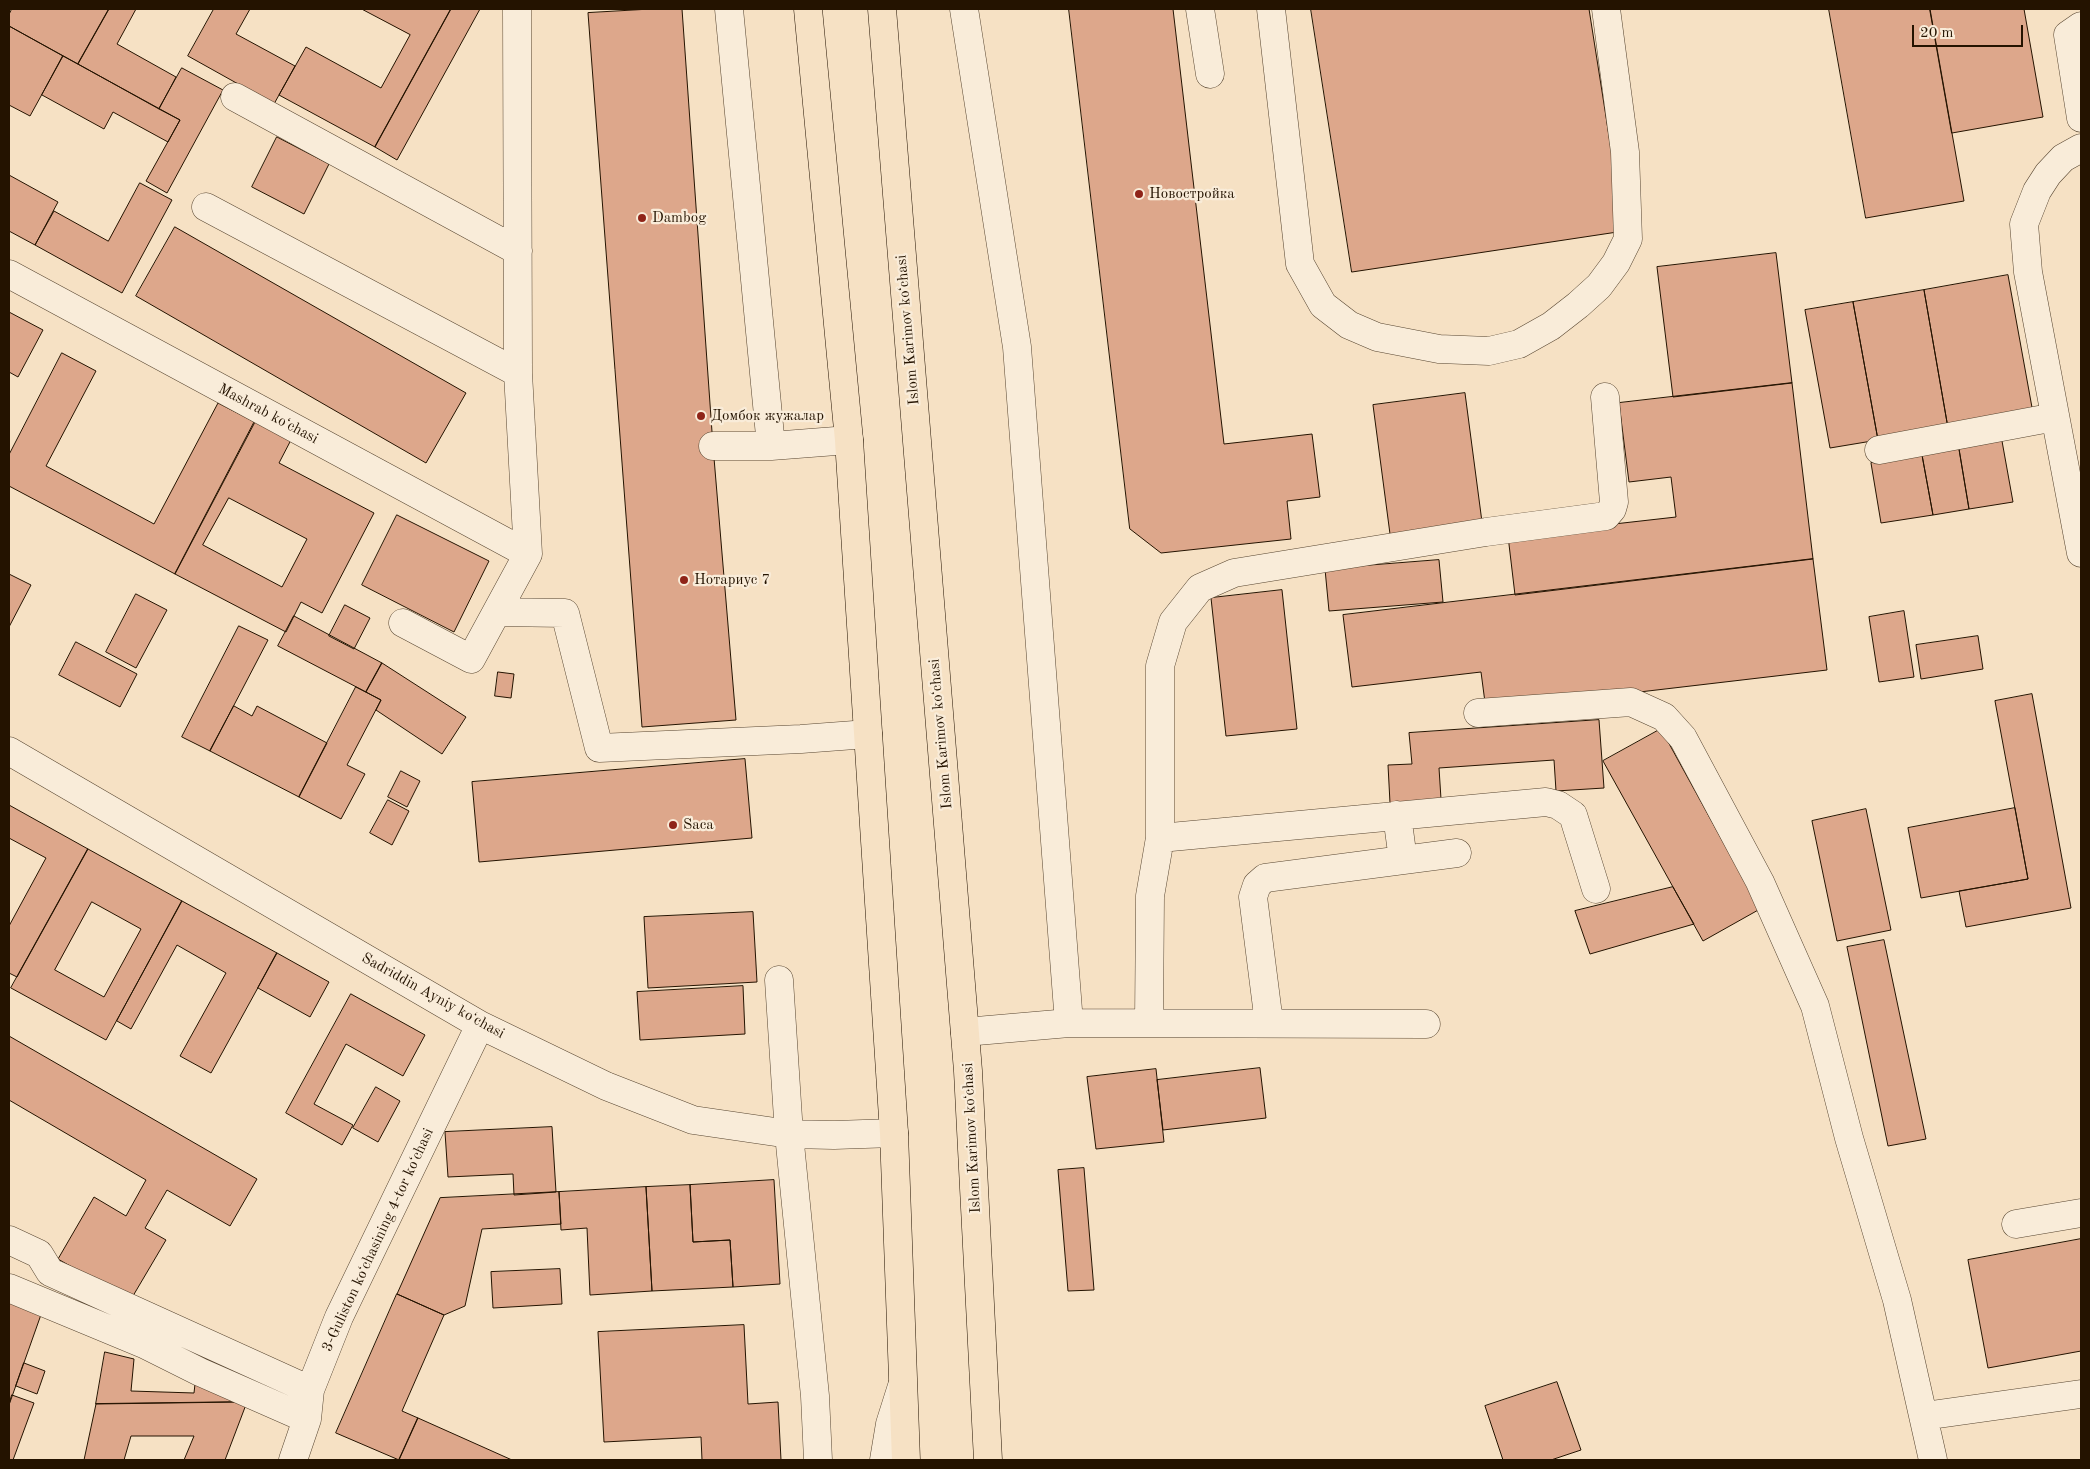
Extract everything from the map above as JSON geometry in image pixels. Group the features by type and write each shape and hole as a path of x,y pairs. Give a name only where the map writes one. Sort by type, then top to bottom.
{"main road":[{"path":"808,9 849,440 894,1133 906,1460"},
{"name":"Islom Karimov koʻchasi","path":"882,9 965,1032 988,1460"}],"street":[{"path":"403,623 471,659 528,554 518,373 518,9"},
{"path":"730,9 771,446"},
{"path":"964,9 1017,347 1069,1023"},
{"path":"1200,9 1210,74"},
{"path":"1271,9 1300,264 1323,305 1349,325 1377,337 1439,350 1489,351 1519,344 1551,326 1578,305 1599,286 1616,263 1628,239 1625,152 1606,9"},
{"path":"2081,26 2068,35 2081,118"},
{"path":"235,97 518,251"},
{"path":"2081,148 2063,158 2048,174 2037,191 2024,224 2028,272 2081,553"},
{"path":"206,207 518,373"},
{"name":"Mashrab koʻchasi","path":"9,274 528,554"},
{"path":"1149,1023 1150,896 1160,838 1160,666 1173,622 1200,588 1234,573 1486,532 1606,516 1612,509 1614,502 1605,397"},
{"path":"1879,450 2056,417"},
{"path":"712,446 771,446 849,440"},
{"path":"497,612 565,613 599,748 802,739 868,734"},
{"path":"1478,713 1631,702 1664,717 1683,738 1760,882 1815,1006 1849,1138 1897,1300 1933,1460"},
{"name":"Sadriddin Ayniy koʻchasi","path":"9,751 480,1025 606,1086 693,1120 789,1134 894,1133"},
{"path":"1160,838 1546,802 1558,805 1573,815 1596,890"},
{"path":"1397,815 1403,860"},
{"path":"1269,1023 1254,898 1256,885 1265,878 1457,852"},
{"path":"779,980 789,1134 815,1396 818,1460"},
{"path":"965,1032 1069,1023 1426,1024"},
{"name":"3-Guliston koʻchasining 4-tor koʻchasi","path":"293,1460 307,1419 310,1390 339,1317 480,1025"},
{"path":"2016,1224 2081,1213"},
{"path":"9,1240 39,1254 50,1272 310,1390"},
{"path":"9,1288 144,1344 307,1419"},
{"path":"884,1460 890,1424 903,1383"},
{"path":"1924,1416 2081,1394"}],"building":[{"path":"12,9 109,9 78,64 9,26 9,15"},
{"path":"109,9 136,9 117,44 176,77 159,109 78,64"},
{"path":"214,9 250,9 236,34 295,66 274,104 188,56"},
{"path":"362,9 451,9 375,147 279,95 306,47 381,88 410,35"},
{"path":"451,9 480,9 397,160 375,147"},
{"path":"682,9 713,446 736,720 642,727 588,13"},
{"path":"1069,9 1173,9 1224,444 1312,434 1320,497 1287,501 1291,539 1161,553 1130,529"},
{"path":"1311,9 1589,9 1624,231 1352,272"},
{"path":"1829,9 1930,9 1964,201 1866,218"},
{"path":"1930,9 2024,9 2043,117 1952,133"},
{"path":"9,26 63,56 30,116 9,105"},
{"path":"63,56 180,120 168,142 113,112 104,129 42,95"},
{"path":"182,68 223,90 167,193 146,181 180,120 159,109"},
{"path":"277,137 329,164 304,214 252,187"},
{"path":"9,175 58,202 35,245 9,231"},
{"path":"140,183 172,200 122,293 35,245 54,211 108,241"},
{"path":"175,227 466,393 426,463 136,296"},
{"path":"1776,253 1792,383 1673,397 1657,267"},
{"path":"2008,275 2033,413 1948,428 1924,290"},
{"path":"1924,290 1948,428 1878,440 1853,302"},
{"path":"1853,302 1878,440 1830,448 1805,310"},
{"path":"9,312 43,330 18,377 9,372"},
{"path":"62,353 96,371 46,466 154,524 218,403 255,422 175,574 9,486 9,455"},
{"path":"1792,383 1813,559 1515,595 1508,536 1676,517 1671,477 1629,482 1619,403"},
{"path":"1465,393 1482,522 1390,534 1373,405"},
{"path":"256,419 292,438 279,463 374,513 322,613 301,602 286,632 175,574","holes":["229,498 307,539 282,587 203,545"]},
{"path":"2002,441 2013,502 1969,509 1959,449"},
{"path":"1959,449 1969,509 1933,515 1922,455"},
{"path":"1922,455 1933,515 1881,523 1871,463"},
{"path":"397,515 489,561 454,632 362,585"},
{"path":"1813,559 1827,670 1486,710 1481,672 1352,687 1343,615"},
{"path":"1439,560 1443,602 1329,611 1325,569"},
{"path":"9,574 31,585 9,627"},
{"path":"1282,590 1297,729 1226,736 1211,598"},
{"path":"136,594 167,610 136,668 106,652"},
{"path":"345,605 370,618 354,649 329,636"},
{"path":"1904,611 1914,677 1879,682 1869,617"},
{"path":"294,616 382,663 366,692 278,646"},
{"path":"239,626 268,640 210,751 182,737"},
{"path":"1978,636 1983,669 1921,679 1916,645"},
{"path":"76,642 137,674 120,707 59,675"},
{"path":"382,663 466,717 442,754 376,710 381,700 366,692"},
{"path":"498,672 514,674 511,698 495,696"},
{"path":"356,687 381,700 347,765 365,774 341,819 299,797"},
{"path":"2032,694 2071,908 1966,927 1959,891 2028,879 1995,701"},
{"path":"234,706 252,716 257,706 327,743 299,797 210,751"},
{"path":"1599,720 1604,788 1556,791 1554,760 1439,768 1441,799 1390,803 1388,765 1412,764 1409,733"},
{"path":"1661,729 1760,909 1703,941 1603,761"},
{"path":"745,759 752,838 479,862 472,782"},
{"path":"401,771 420,781 407,807 388,797"},
{"path":"388,800 409,811 392,845 370,833"},
{"path":"9,805 88,849 17,977 9,973 9,926 46,858 9,838"},
{"path":"2015,808 2028,879 1921,898 1908,828"},
{"path":"1866,809 1891,930 1837,941 1812,821"},
{"path":"88,849 182,901 106,1040 11,988","holes":["92,902 141,929 104,997 55,970"]},
{"path":"1673,887 1694,924 1590,954 1575,911"},
{"path":"182,901 277,953 211,1073 180,1056 226,973 177,945 131,1029 117,1021"},
{"path":"753,912 757,982 648,988 644,917"},
{"path":"1884,940 1926,1139 1888,1146 1847,947"},
{"path":"277,953 329,982 310,1017 258,988"},
{"path":"743,986 745,1034 640,1040 637,992"},
{"path":"351,994 425,1035 403,1076 346,1044 314,1104 353,1125 342,1145 286,1113"},
{"path":"9,1036 257,1179 230,1226 167,1190 145,1228 166,1240 130,1301 58,1259 94,1197 126,1216 146,1180 9,1100"},
{"path":"1260,1068 1266,1118 1163,1130 1157,1080"},
{"path":"1156,1069 1164,1142 1096,1149 1087,1077"},
{"path":"376,1087 400,1101 378,1142 353,1128"},
{"path":"552,1127 556,1192 514,1195 513,1174 448,1177 445,1132"},
{"path":"1084,1168 1094,1290 1068,1291 1058,1170"},
{"path":"774,1180 780,1284 733,1287 730,1240 693,1242 690,1185"},
{"path":"690,1185 693,1242 730,1240 733,1287 652,1291 646,1187"},
{"path":"646,1187 652,1291 590,1295 587,1228 561,1230 559,1192"},
{"path":"559,1192 561,1224 482,1229 465,1306 444,1315 397,1294 440,1198"},
{"path":"2081,1239 2081,1351 1988,1368 1968,1260"},
{"path":"560,1269 562,1304 493,1308 491,1272"},
{"path":"397,1294 444,1315 402,1411 418,1418 399,1460 336,1433"},
{"path":"9,1296 43,1309 9,1405"},
{"path":"744,1325 748,1404 778,1402 781,1460 702,1460 701,1437 604,1442 598,1332"},
{"path":"105,1352 134,1359 131,1391 194,1393 196,1375 240,1402 96,1404"},
{"path":"24,1363 45,1371 37,1394 16,1386"},
{"path":"1557,1382 1581,1450 1551,1460 1503,1460 1485,1406"},
{"path":"12,1395 34,1403 13,1460 9,1460 9,1405"},
{"path":"247,1402 225,1460 184,1460 194,1436 131,1436 124,1460 84,1460 96,1404"},
{"path":"418,1418 512,1460 399,1460"}],"place":[{"name":"Новостройка","path":"1139,194"},
{"name":"Dambog","path":"642,218"},
{"name":"Домбок жужалар","path":"701,416"},
{"name":"Нотариус 7","path":"684,580"},
{"name":"Saca","path":"673,825"}]}
